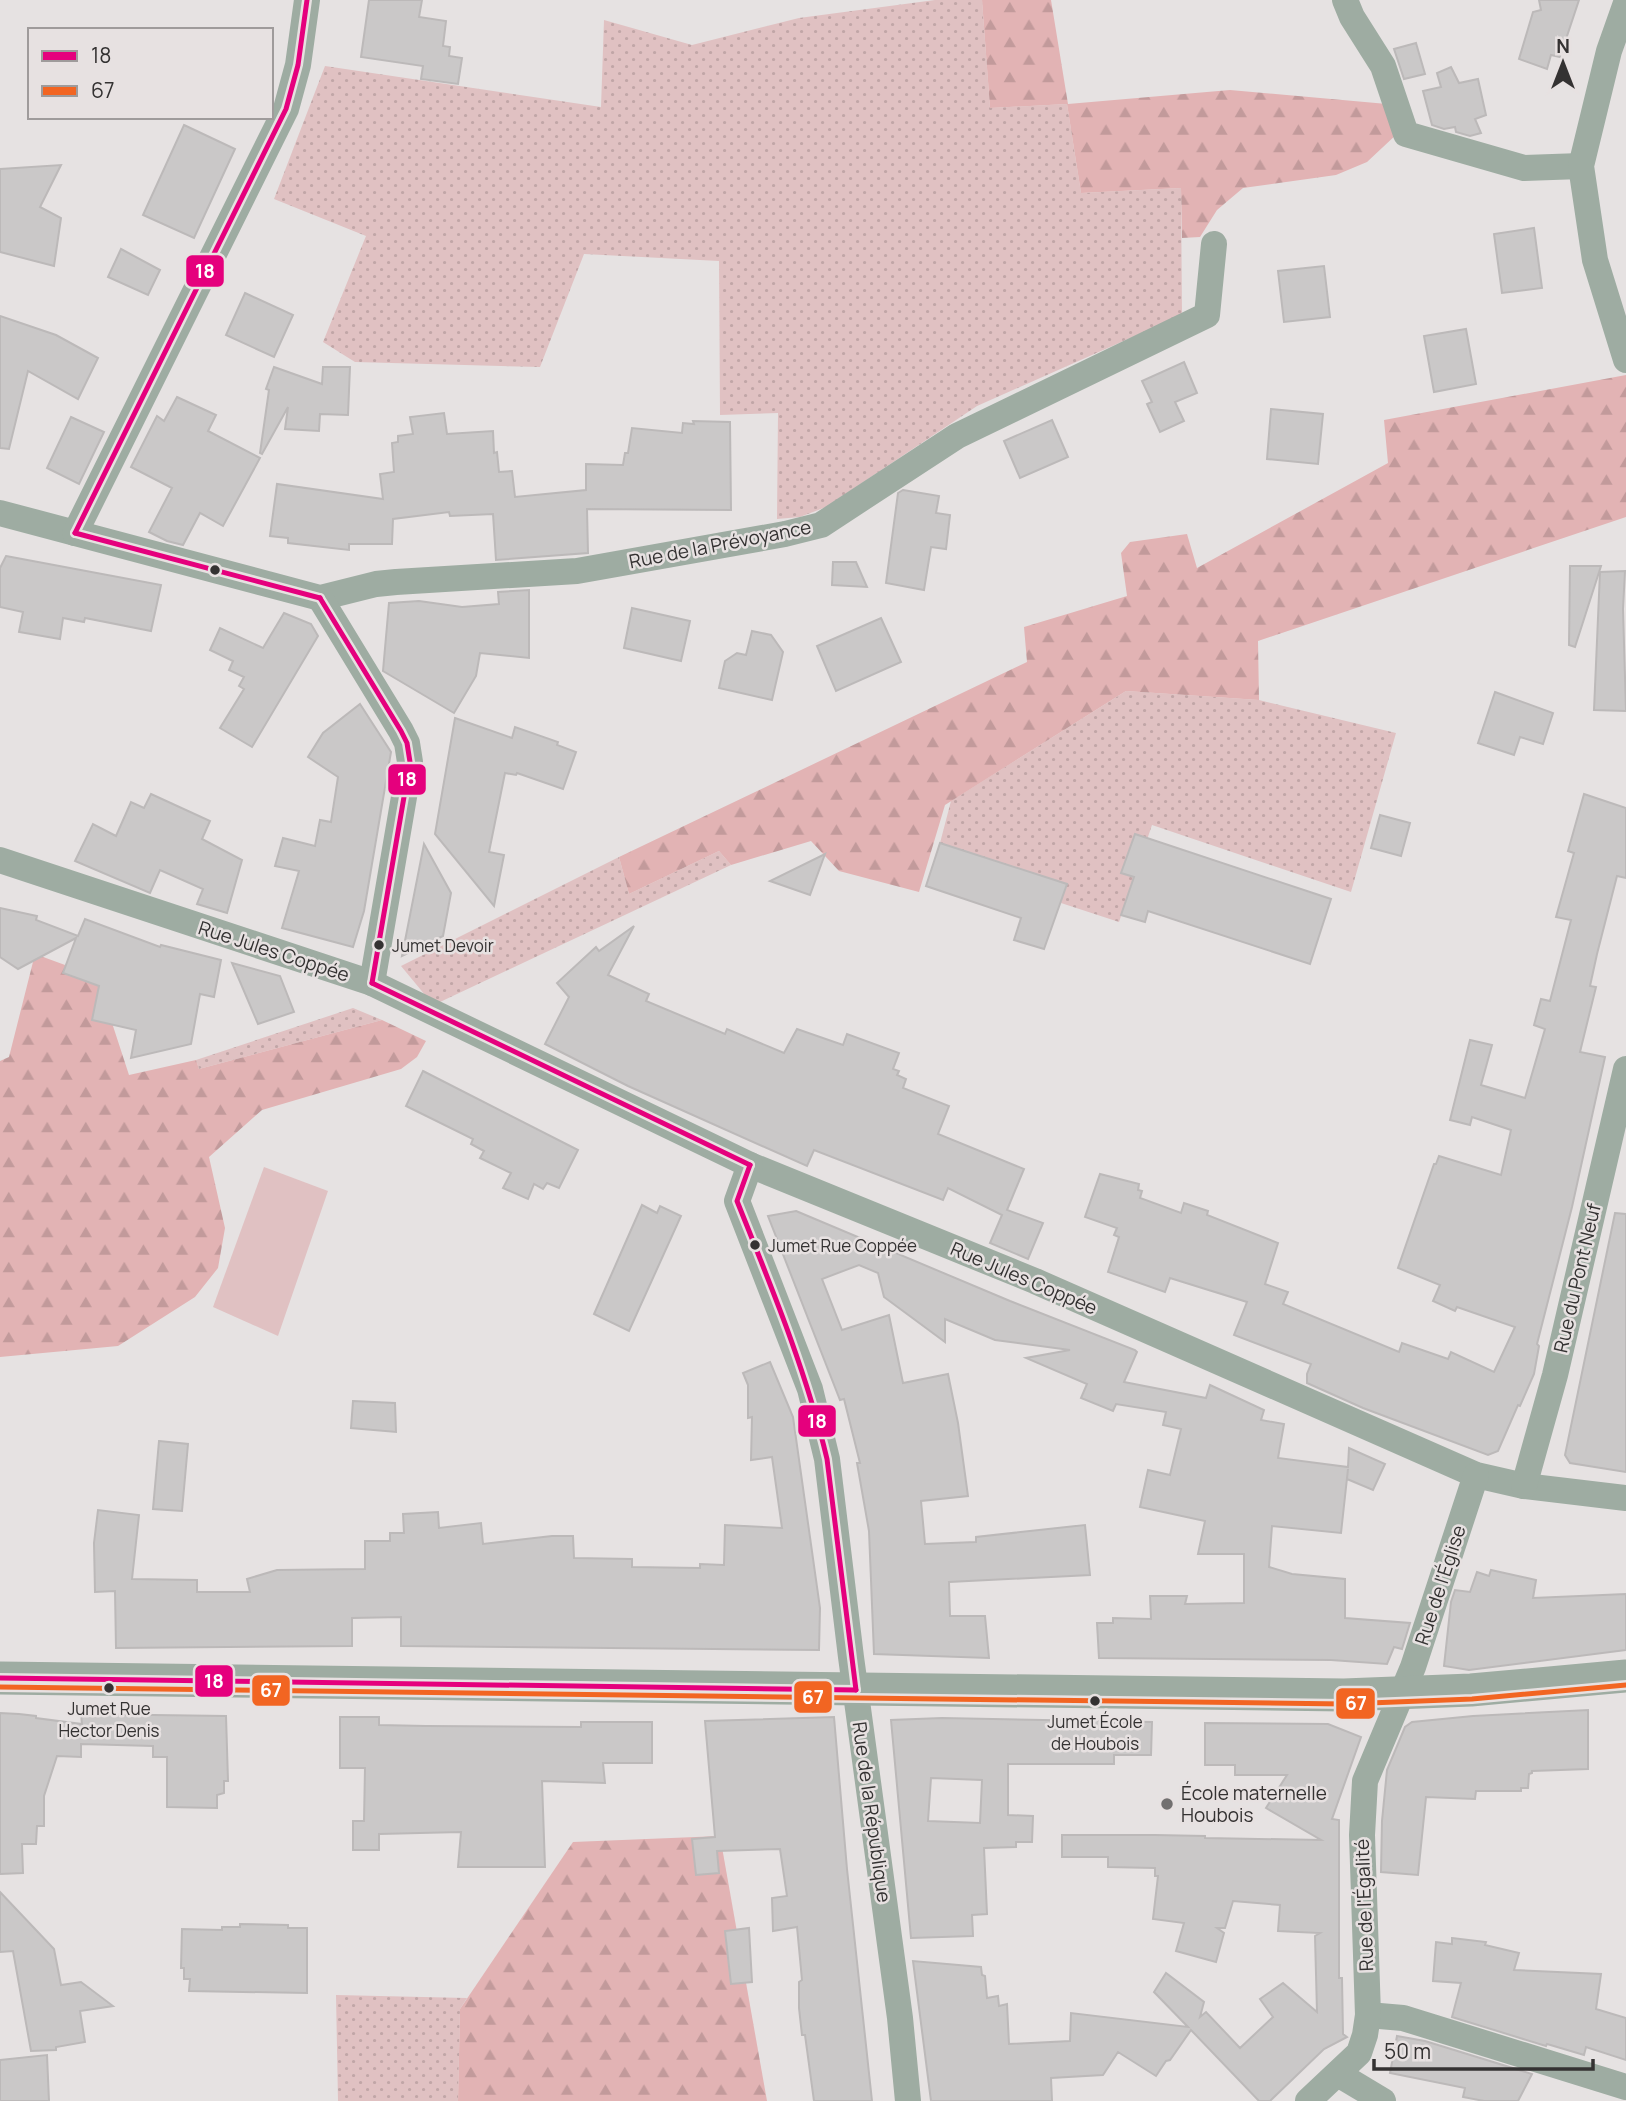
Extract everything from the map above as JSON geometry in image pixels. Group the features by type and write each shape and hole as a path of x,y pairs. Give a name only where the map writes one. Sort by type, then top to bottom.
{"street":[{"path":"75,533 286,109 298,65 307,0"},
{"path":"1345,0 1352,17 1383,66 1406,134 1524,168 1581,166"},
{"path":"1626,3 1609,51 1581,166 1595,260 1626,360"},
{"name":"Rue de la Prévoyance","path":"320,598 376,584 577,571 785,534 821,525 957,436 1207,315 1214,244"},
{"path":"0,513 320,598 401,731 409,752 410,762 372,983"},
{"name":"Rue Jules Coppée","path":"0,860 372,983 750,1165 1035,1282 1476,1475 1524,1486 1626,1498"},
{"name":"Rue du Pont Neuf","path":"1524,1486 1555,1375 1626,1069"},
{"name":"Rue de la République","path":"750,1165 737,1201 810,1389 827,1459 900,2018 908,2101"},
{"name":"Rue de l'Église","path":"1402,1693 1476,1475"},
{"path":"0,1678 1344,1695 1471,1690 1626,1676"},
{"name":"Rue de l'Égalité","path":"1308,2101 1359,2053 1365,2035 1368,2015 1362,1835 1365,1781 1402,1693"},
{"path":"1368,2015 1403,2018 1626,2087"},
{"path":"1338,2074 1383,2101"}],"shaded area":[{"path":"935,0 982,0 990,108 1067,104 1081,193 1181,188 1182,315 977,406 826,507 800,517 777,519 778,413 720,415 719,261 584,254 540,367 355,362 323,342 366,236 274,199 325,66 601,107 604,20 692,45 799,18"},
{"path":"1126,691 1259,700 1396,733 1351,892 1152,825 1119,922 1061,903 1066,884 940,843 951,801"},
{"path":"719,851 731,865 440,1002 435,1007 401,966 619,857 629,894"},
{"path":"353,1008 382,1020 199,1069 196,1060"},
{"path":"264,1167 328,1191 278,1336 213,1307"},
{"path":"336,1995 467,1998 460,2009 458,2101 338,2101"}],"green space":[{"path":"982,0 1051,0 1068,104 1230,90 1387,104 1398,133 1367,162 1336,175 1243,188 1217,210 1200,237 1182,238 1181,188 1081,193 1067,104 990,108"},
{"path":"1626,375 1626,517 1258,641 1259,700 1126,691 945,805 919,892 839,871 811,841 731,865 719,851 629,894 619,857 1027,662 1024,627 1127,596 1121,553 1130,542 1187,534 1197,568 1388,463 1384,420"},
{"path":"35,954 106,980 113,1026 129,1075 196,1060 199,1069 382,1020 426,1041 417,1057 401,1069 262,1110 209,1157 225,1228 218,1268 195,1297 118,1346 0,1357 0,1061 9,1057"},
{"path":"720,1836 767,2101 458,2101 460,2009 573,1842"}],"building":[{"path":"369,0 422,0 419,17 446,21 443,46 450,47 449,56 462,58 458,84 421,79 423,66 361,57"},
{"path":"1539,0 1579,0 1560,57 1551,55 1547,69 1519,59 1533,12 1541,10"},
{"path":"1416,43 1425,74 1404,79 1394,49"},
{"path":"1451,67 1459,83 1478,79 1486,115 1475,119 1481,133 1470,136 1456,132 1455,127 1444,129 1432,125 1423,91 1441,87 1437,73"},
{"path":"184,125 235,149 194,238 143,215"},
{"path":"61,165 40,207 61,218 54,266 0,252 0,169"},
{"path":"1534,228 1542,288 1502,293 1494,234"},
{"path":"121,249 160,270 148,295 108,277"},
{"path":"1324,266 1330,317 1284,322 1278,271"},
{"path":"245,293 293,315 274,357 226,335"},
{"path":"0,316 56,335 98,358 78,399 28,371 9,449 0,448"},
{"path":"1466,329 1476,384 1434,392 1424,336"},
{"path":"1184,362 1197,393 1175,402 1184,421 1160,432 1147,404 1152,402 1142,381"},
{"path":"274,367 322,384 323,367 350,367 348,415 320,414 319,431 285,429 288,407 262,454 260,453 269,390 266,389"},
{"path":"177,397 216,415 208,431 260,458 223,526 200,513 183,545 149,532 172,488 131,467 157,416 164,421"},
{"path":"1271,409 1323,414 1318,464 1267,459"},
{"path":"444,413 447,434 493,431 494,453 497,452 499,472 512,471 515,497 586,490 586,464 623,465 632,428 682,433 683,423 730,422 731,510 587,509 588,553 496,560 493,514 450,516 449,512 393,519 392,544 349,544 349,550 288,543 288,538 270,536 277,484 383,499 380,474 394,472 392,443 398,442 398,436 413,434 410,417"},
{"path":"71,417 104,432 79,484 47,468"},
{"path":"1052,420 1068,457 1020,478 1004,441"},
{"path":"903,490 939,496 936,513 950,515 946,549 931,547 924,590 886,583 898,493"},
{"path":"6,556 161,585 151,631 85,618 84,622 63,618 60,639 19,632 23,612 0,607 0,568"},
{"path":"833,562 856,562 867,587 832,585"},
{"path":"1570,566 1601,566 1575,647 1569,645"},
{"path":"1625,571 1623,609 1626,711 1594,710 1600,572"},
{"path":"529,590 529,658 480,653 476,676 454,713 383,671 389,603 419,601 462,607 499,604 498,592"},
{"path":"632,608 690,621 681,661 624,648"},
{"path":"284,613 311,624 318,636 252,747 220,728 244,689 239,686 244,677 229,670 233,661 210,650 220,628 263,648"},
{"path":"881,618 901,662 836,691 817,646"},
{"path":"752,631 771,635 783,652 772,700 719,688 725,661 737,653 746,655"},
{"path":"1495,692 1553,713 1543,744 1520,737 1514,755 1478,743"},
{"path":"360,704 391,752 364,911 353,947 282,928 299,871 275,866 283,838 315,846 320,820 331,822 338,777 308,757 323,733"},
{"path":"455,718 512,738 515,727 558,742 557,745 576,752 563,789 517,773 505,773 489,852 504,855 494,906 435,834"},
{"path":"151,794 210,821 202,839 242,860 227,913 197,904 203,889 160,870 150,893 75,861 93,824 116,836 131,802 144,808"},
{"path":"1584,794 1626,808 1626,878 1617,876 1590,986 1596,987 1580,1052 1605,1057 1572,1207 1537,1344 1539,1346 1534,1374 1498,1451 1488,1455 1363,1408 1307,1383 1311,1364 1234,1335 1247,1302 1170,1278 1165,1292 1108,1272 1119,1237 1114,1235 1117,1228 1085,1217 1100,1174 1139,1184 1138,1190 1142,1191 1140,1198 1181,1213 1184,1203 1278,1243 1265,1284 1288,1292 1283,1304 1399,1352 1402,1343 1448,1359 1451,1352 1494,1372 1515,1327 1457,1307 1455,1311 1433,1301 1440,1285 1398,1268 1439,1156 1501,1175 1511,1130 1472,1117 1470,1125 1450,1120 1470,1040 1492,1045 1481,1085 1525,1098 1545,1029 1534,1025 1541,999 1550,1001 1571,920 1556,917 1574,853 1568,851"},
{"path":"1380,815 1410,823 1401,856 1371,848"},
{"path":"1135,834 1331,899 1310,964 1148,911 1145,922 1121,915 1134,877 1121,873"},
{"path":"940,843 1067,884 1044,949 1014,940 1021,918 926,886"},
{"path":"424,844 451,893 443,936 402,956"},
{"path":"825,854 810,895 770,881"},
{"path":"0,908 37,916 36,920 78,936 85,919 160,947 161,945 221,960 214,997 200,994 191,1044 131,1058 136,1030 92,1020 99,986 63,973 76,938 18,969 0,957"},
{"path":"634,926 608,975 649,994 646,1001 725,1034 727,1029 784,1053 797,1029 843,1045 847,1034 899,1053 893,1069 899,1071 897,1075 906,1079 903,1088 949,1106 938,1134 1024,1169 1007,1210 1043,1223 1028,1259 990,1243 1002,1215 948,1188 943,1200 814,1150 807,1166 628,1086 545,1044 569,997 557,983 596,947 599,951"},
{"path":"232,963 280,976 294,1012 258,1024"},
{"path":"423,1071 578,1150 559,1188 547,1183 543,1189 534,1184 528,1199 503,1188 511,1173 480,1158 484,1151 471,1144 473,1139 406,1106"},
{"path":"642,1205 657,1213 660,1206 681,1216 629,1331 594,1314"},
{"path":"796,1211 1135,1350 1137,1352 1124,1382 1206,1398 1210,1385 1264,1410 1261,1420 1284,1424 1278,1458 1348,1467 1349,1448 1385,1464 1373,1490 1347,1479 1348,1469 1341,1533 1272,1526 1269,1567 1292,1574 1345,1579 1345,1618 1410,1623 1402,1649 1394,1647 1387,1664 1331,1660 1099,1658 1097,1623 1113,1623 1113,1618 1151,1619 1150,1596 1187,1596 1185,1604 1244,1603 1244,1554 1198,1554 1205,1521 1140,1507 1148,1470 1170,1475 1181,1429 1163,1425 1166,1412 1116,1404 1113,1411 1081,1398 1087,1384 1026,1358 1070,1350 995,1340 945,1319 945,1342 884,1297 878,1273 859,1265 822,1279 842,1330 889,1315 903,1383 948,1374 968,1496 921,1501 925,1544 976,1542 976,1537 1085,1525 1090,1575 949,1582 950,1616 985,1616 989,1658 874,1654 869,1531 857,1463 860,1463 844,1399 840,1400 768,1216"},
{"path":"1615,1213 1626,1214 1626,1472 1570,1463 1565,1455"},
{"path":"770,1362 793,1417 820,1608 819,1650 401,1646 401,1617 352,1618 352,1646 116,1648 115,1591 95,1592 94,1543 98,1510 139,1515 132,1579 197,1580 197,1592 250,1592 247,1579 277,1570 365,1569 365,1541 390,1541 390,1533 404,1533 403,1514 438,1512 439,1528 481,1523 483,1544 573,1536 574,1558 632,1559 632,1567 700,1568 700,1564 724,1565 725,1525 782,1528 772,1457 751,1460 752,1417 748,1418 748,1385 743,1373"},
{"path":"353,1401 395,1403 396,1432 351,1428"},
{"path":"159,1441 188,1444 182,1511 153,1509"},
{"path":"1491,1570 1536,1580 1533,1598 1626,1594 1626,1650 1469,1670 1444,1666 1451,1602 1455,1590 1470,1592 1477,1572 1489,1576"},
{"path":"1588,1710 1588,1769 1532,1771 1529,1774 1528,1788 1521,1788 1521,1791 1476,1791 1475,1799 1426,1797 1418,1875 1381,1872 1387,1770 1405,1727 1412,1722 1473,1716"},
{"path":"0,1713 82,1724 81,1714 226,1716 228,1781 224,1781 224,1793 217,1795 217,1808 167,1807 167,1757 153,1757 153,1746 81,1744 81,1757 57,1756 44,1796 44,1826 37,1826 36,1844 22,1844 23,1873 0,1874"},
{"path":"340,1717 379,1717 379,1725 426,1726 581,1727 581,1722 652,1722 652,1763 603,1763 605,1783 542,1781 545,1867 458,1867 461,1832 379,1834 379,1850 353,1850 353,1821 364,1821 365,1768 340,1768"},
{"path":"834,1717 872,2101 814,2101 799,2008 799,1982 802,1980 797,1927 773,1931 772,1898 787,1896 780,1849 717,1851 719,1873 696,1875 692,1839 715,1837 705,1721"},
{"path":"942,1718 1152,1722 1151,1755 1114,1755 1114,1764 1008,1764 1008,1815 1033,1816 1032,1842 1016,1842 1016,1847 984,1848 987,1914 972,1915 973,1936 911,1938 891,1720","holes":["931,1778 982,1780 980,1823 928,1821"]},
{"path":"1205,1723 1328,1724 1361,1737 1332,1819 1339,1820 1339,1978 1342,1978 1343,2034 1347,2037 1324,2049 1270,2101 1259,2101 1191,2030 1156,2076 1118,2052 1103,2075 1051,2078 1052,2101 931,2101 913,1961 981,1967 982,1975 985,1976 987,1998 998,1996 999,2006 1007,2004 1009,2044 1070,2041 1071,2013 1188,2027 1154,1992 1166,1973 1204,2002 1200,2017 1206,2012 1240,2048 1273,2017 1260,1999 1283,1983 1317,2012 1315,1936 1320,1933 1278,1931 1280,1905 1233,1901 1225,1928 1217,1928 1224,1933 1216,1962 1176,1951 1184,1923 1153,1919 1158,1876 1155,1876 1155,1868 1108,1867 1108,1857 1062,1857 1062,1835 1321,1840 1266,1808 1287,1775 1235,1775 1235,1765 1205,1765"},
{"path":"0,1892 54,1949 61,1985 81,1982 113,2006 80,2011 85,2042 56,2047 56,2050 31,2051 13,1951 0,1952"},
{"path":"240,1924 307,1928 307,1993 189,1991 190,1979 184,1979 184,1968 181,1968 182,1929 222,1930 222,1927 240,1927"},
{"path":"749,1928 752,1982 731,1984 725,1931"},
{"path":"1452,1938 1486,1942 1485,1945 1519,1953 1514,1970 1601,1974 1596,2009 1626,2018 1626,2060 1586,2047 1584,2055 1547,2044 1546,2046 1452,2017 1461,1983 1433,1981 1436,1942 1452,1944"},
{"path":"1397,2036 1425,2041 1532,2074 1518,2101 1484,2101 1463,2097 1465,2088 1390,2073"},
{"path":"47,2055 49,2101 0,2101 0,2060"}],"transit line":[{"name":"18","path":"75,533 286,109 298,65 307,0"},
{"name":"18","path":"75,533 320,598"},
{"name":"18","path":"320,598 401,731 407,743 410,762 372,983"},
{"name":"18","path":"372,983 750,1165"},
{"name":"18","path":"750,1165 737,1201 798,1361 827,1459 856,1690"},
{"name":"18","path":"0,1678 856,1690"},
{"name":"67","path":"0,1687 1344,1704 1472,1699 1626,1685"}],"place":[{"name":"Jumet Devoir","path":"379,945"},
{"name":"Jumet Rue Coppée","path":"755,1245"},
{"name":"Jumet Rue Hector Denis","path":"109,1688"},
{"name":"Jumet École de Houbois","path":"1095,1701"},
{"name":"École maternelle Houbois","path":"1167,1804"}]}
